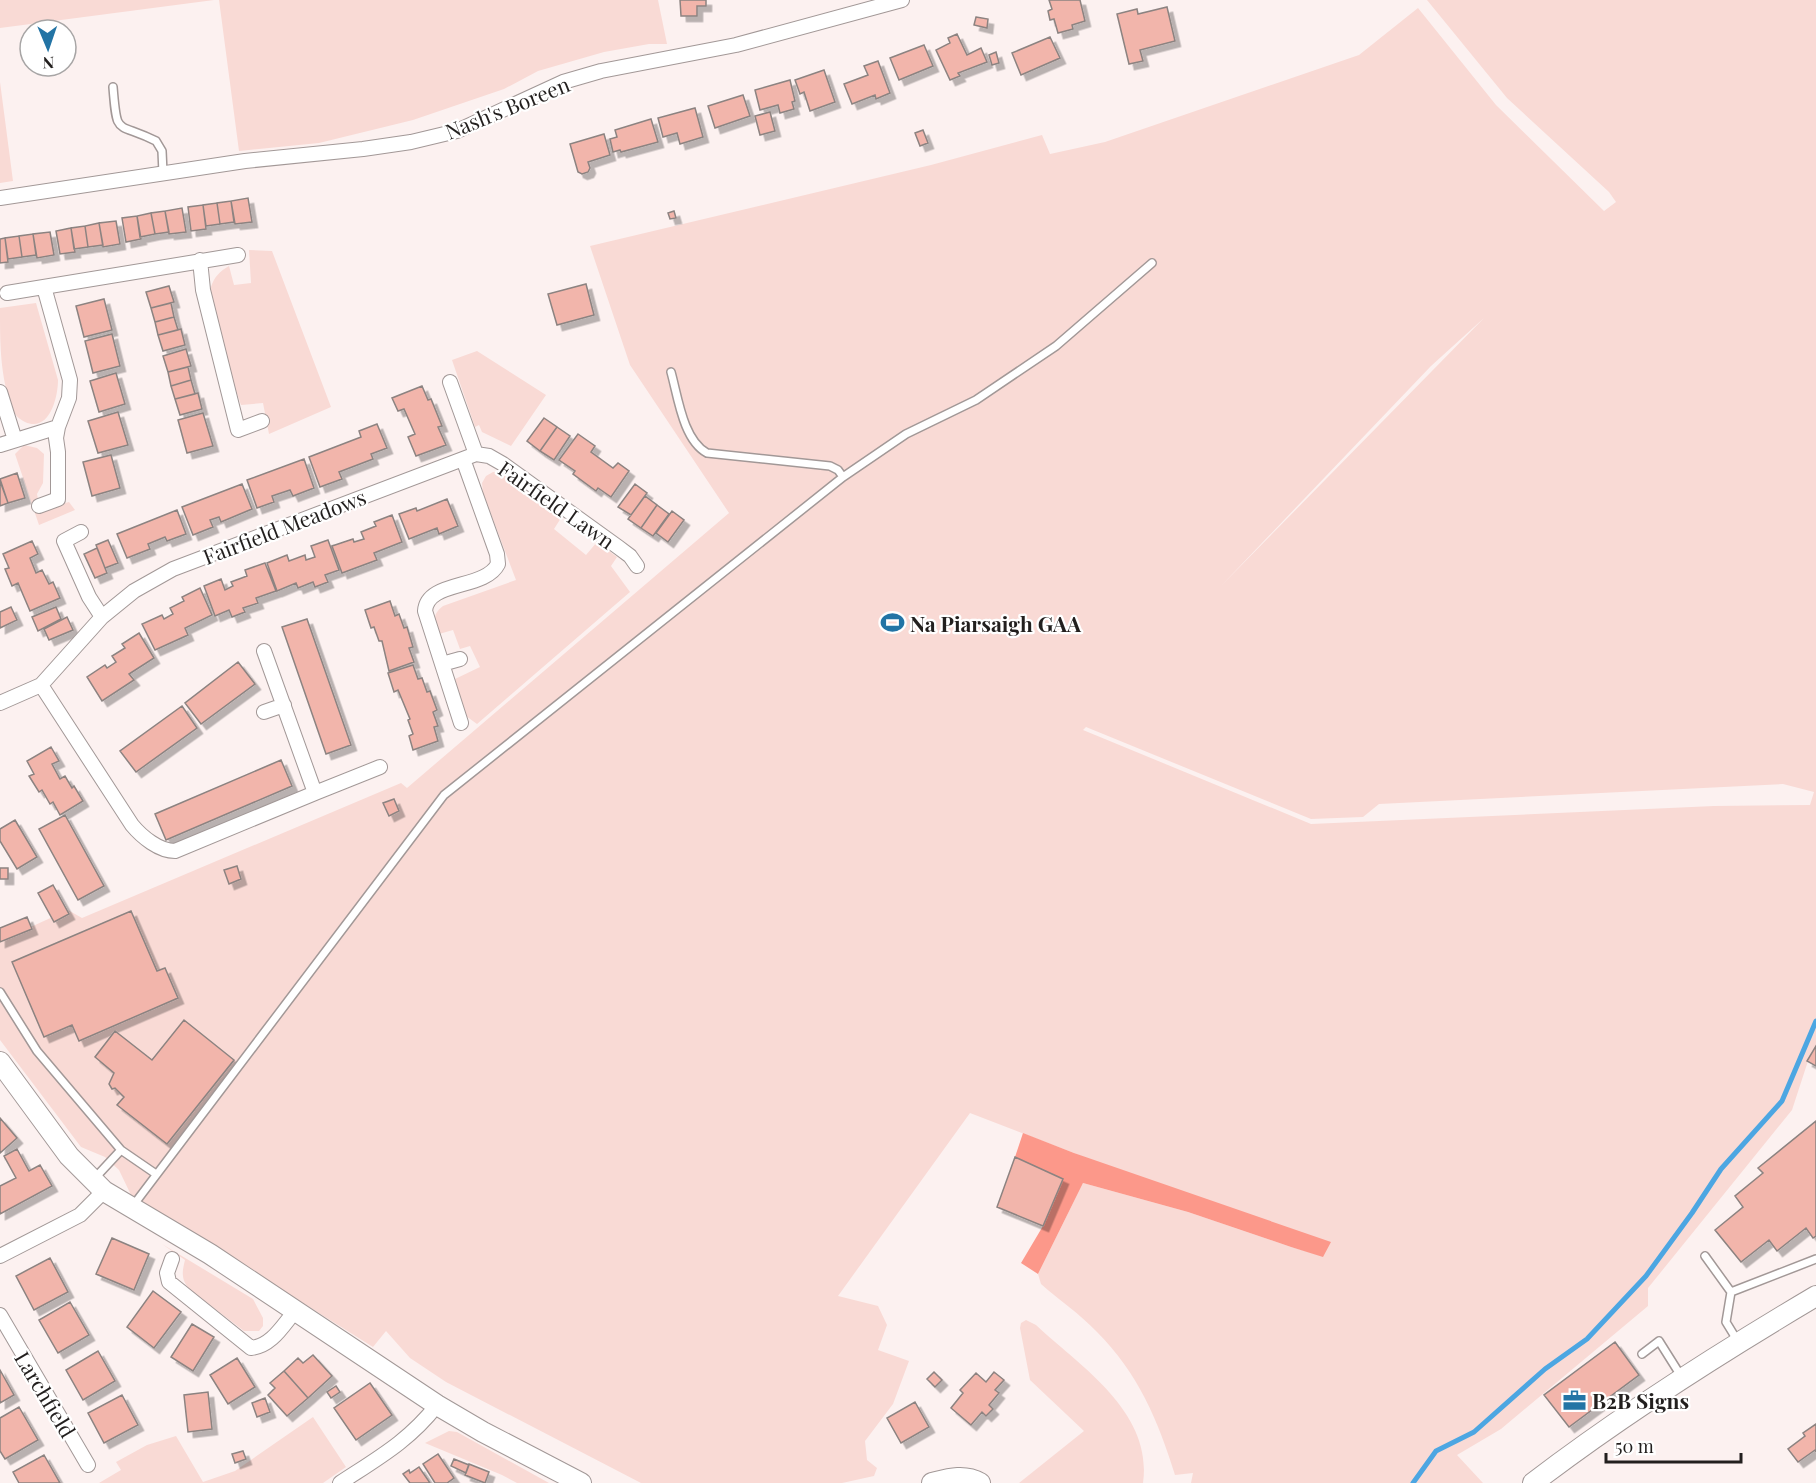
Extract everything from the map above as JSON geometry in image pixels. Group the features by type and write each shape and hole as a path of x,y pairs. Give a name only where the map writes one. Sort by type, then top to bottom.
{"street":[{"name":"Nash's Boreen","path":"0,198 245,161 411,142 457,131 563,82 638,63 679,58 726,47 902,0"},
{"path":"7,293 238,255"},
{"path":"200,260 202,290 238,430 262,421"},
{"path":"39,506 58,499 56,438 69,398 70,380 44,287"},
{"name":"Fairfield Lawn","path":"450,382 498,564 490,574 433,594 425,604 424,611 461,723"},
{"path":"0,392 15,440"},
{"path":"0,446 58,427"},
{"name":"Fairfield Lawn","path":"469,457 489,456 503,464 630,556 637,566"},
{"name":"Fairfield Meadows","path":"0,702 41,685 102,617 134,591 173,568 469,457"},
{"path":"81,532 64,541 89,597 102,617"},
{"path":"264,651 315,793"},
{"path":"442,664 459,658"},
{"path":"41,685 132,825 141,835 165,850 180,849 380,767"},
{"path":"264,711 284,705"},
{"path":"0,1062 69,1156 98,1185 210,1254 437,1405 483,1432 581,1483"},
{"path":"0,1256 80,1215 98,1185"},
{"path":"172,1259 167,1273 169,1282 251,1348 269,1342 296,1310"},
{"path":"1533,1483 1572,1453 1682,1377 1816,1296"},
{"name":"Larchfield","path":"1,1321 88,1465"},
{"path":"340,1483 401,1443 424,1422 437,1405"},
{"path":"932,1483 951,1478 966,1478 980,1483"}],"lane":[{"path":"113,87 117,121 120,127 156,141 162,151 163,173"},
{"path":"132,1207 444,795 843,477 906,434 976,400 1056,346 1152,263"},
{"path":"671,372 690,437 699,449 707,453 830,466 838,470 843,477"},
{"path":"0,992 37,1051 121,1150 156,1174"},
{"path":"98,1185 121,1150"},
{"path":"1705,1256 1731,1292 1726,1322 1738,1342"},
{"path":"1731,1292 1816,1259"},
{"path":"1642,1354 1659,1341 1682,1377"}],"shaded area":[{"path":"0,0 214,0 76,18 18,18 18,26 0,28"},
{"path":"219,0 658,0 667,44 649,44 604,52 538,71 504,89 413,120 319,143 239,151"},
{"path":"1427,0 1816,0 1816,1046 1808,1061 1792,1110 1648,1288 1648,1306 1501,1429 1457,1455 1483,1483 1191,1483 1193,1473 1175,1475 1154,1416 1124,1364 1090,1325 1041,1284 1038,1274 1083,1183 1188,1212 1323,1256 1074,1153 970,1113 838,1296 878,1306 887,1325 878,1350 909,1361 893,1404 865,1441 867,1460 877,1468 874,1476 842,1483 641,1483 446,1382 410,1358 386,1331 373,1347 131,1195 119,1170 105,1157 81,1147 0,1040 0,941 68,910 82,918 401,783 407,788 729,513 630,365 590,246 931,165 1042,135 1050,154 1105,142 1359,55 1418,8 1496,105 1604,211 1616,202 1609,192 1507,98","holes":["1484,318 1220,587 1431,366","1086,727 1311,819 1363,817 1379,804 1783,784 1814,792 1810,805 1714,806 1311,824 1083,730"]},
{"path":"0,82 13,181 0,183"},
{"path":"249,250 272,251 331,407 269,434 263,403 241,405 215,328 210,298 214,280 229,266 234,285 251,283"},
{"path":"36,303 58,380 54,404 50,412 40,423 33,424 25,422 16,415 8,396 2,359 0,308"},
{"path":"477,351 546,395 511,446 482,432 479,425 475,427 452,360"},
{"path":"24,445 37,448 44,454 43,483 37,494 40,510 69,502 75,510 39,525 15,454"},
{"path":"493,472 501,473 561,518 554,529 586,555 597,542 617,557 611,566 630,592 477,724 466,716 455,679 480,667 470,646 460,649 453,630 439,634 435,616 443,606 516,580 483,493 482,483 486,476"},
{"path":"1023,1133 1074,1153 1331,1242 1323,1257 1188,1212 1083,1183 1038,1274 1021,1263 1043,1226 1063,1179 1015,1157"},
{"path":"162,1244 253,1299 263,1318 263,1326 259,1331 244,1331 189,1289 183,1275 185,1260"},
{"path":"1026,1320 1036,1325 1092,1375 1125,1413 1137,1434 1143,1458 1143,1483 1019,1483 1084,1431 1030,1380 1020,1328 1021,1323"},
{"path":"313,1417 346,1467 323,1483 99,1483 121,1470 116,1462 147,1445 176,1436 203,1482 235,1471"},
{"path":"449,1431 457,1432 549,1483 517,1483 425,1443"}],"building":[{"path":"680,0 706,0 706,6 697,6 697,16 681,16"},
{"path":"1049,0 1080,0 1085,21 1072,25 1073,29 1058,33 1054,19 1050,20 1048,11 1052,9"},
{"path":"1167,7 1175,41 1140,50 1143,61 1129,64 1117,14 1137,9 1138,14"},
{"path":"976,17 988,19 987,28 974,25"},
{"path":"957,34 967,55 981,48 987,62 958,73 960,76 950,80 936,50 950,43 948,38"},
{"path":"1050,37 1060,58 1021,75 1012,53"},
{"path":"924,45 933,66 899,80 890,58"},
{"path":"996,52 999,63 992,65 989,55"},
{"path":"878,61 890,93 876,99 875,95 852,104 844,84 868,75 864,66"},
{"path":"824,70 835,102 810,111 804,92 800,94 795,80"},
{"path":"790,80 795,101 792,102 794,109 780,113 778,105 760,110 755,90"},
{"path":"743,95 750,116 715,128 708,106"},
{"path":"695,108 703,137 680,144 677,133 663,137 658,118"},
{"path":"770,112 775,131 760,135 755,116"},
{"path":"651,119 658,142 613,152 610,139 617,137 615,130"},
{"path":"923,130 928,143 920,146 915,133"},
{"path":"604,134 610,155 588,162 590,168 588,172 582,174 578,172 570,144"},
{"path":"248,198 252,222 235,224 231,201"},
{"path":"231,201 234,222 220,224 217,203"},
{"path":"217,203 220,224 206,226 203,205"},
{"path":"203,205 206,229 191,231 188,207"},
{"path":"182,208 186,232 169,234 165,211"},
{"path":"165,211 169,232 155,234 151,213"},
{"path":"674,211 676,218 670,219 668,213"},
{"path":"151,213 155,234 140,237 137,216"},
{"path":"137,216 141,239 126,242 122,218"},
{"path":"116,221 120,244 103,247 99,223"},
{"path":"99,223 103,245 88,247 85,226"},
{"path":"85,226 88,247 74,249 71,228"},
{"path":"71,228 75,252 60,254 56,231"},
{"path":"50,232 54,255 37,258 33,234"},
{"path":"33,234 36,255 22,257 19,236"},
{"path":"19,236 22,257 8,259 5,238"},
{"path":"5,238 8,262 0,263 0,239"},
{"path":"586,284 594,315 557,325 548,294"},
{"path":"169,286 174,302 151,308 146,292"},
{"path":"104,299 112,330 84,337 76,306"},
{"path":"171,303 174,317 155,322 151,308"},
{"path":"174,317 178,330 158,335 155,322"},
{"path":"181,329 185,345 163,351 158,335"},
{"path":"112,334 120,366 93,373 85,341"},
{"path":"186,349 191,366 168,372 163,356"},
{"path":"188,367 191,380 171,386 168,372"},
{"path":"116,373 125,404 99,412 90,381"},
{"path":"191,380 195,394 175,399 171,386"},
{"path":"422,386 428,400 431,399 442,426 438,427 446,445 416,456 408,437 415,434 404,409 398,411 392,398"},
{"path":"198,393 202,409 180,415 175,399"},
{"path":"118,412 128,445 98,453 88,421"},
{"path":"203,413 213,446 187,453 178,420"},
{"path":"544,418 557,427 540,451 527,441"},
{"path":"377,424 387,448 371,454 373,459 339,472 342,479 320,487 309,457 361,437 359,431"},
{"path":"557,427 570,436 554,460 540,451"},
{"path":"578,434 595,446 591,452 613,468 618,463 629,471 611,497 598,488 596,491 573,474 575,471 559,460"},
{"path":"111,455 120,488 92,496 83,462"},
{"path":"304,459 314,488 293,496 290,490 272,496 274,502 257,508 247,480"},
{"path":"17,473 25,498 8,503 0,479"},
{"path":"0,481 8,503 0,506"},
{"path":"242,484 252,509 221,522 219,517 210,520 213,527 193,535 182,507"},
{"path":"635,484 647,493 631,515 618,507"},
{"path":"645,496 657,505 641,528 628,519"},
{"path":"447,499 458,526 439,534 437,528 409,539 399,514 416,508 417,511"},
{"path":"657,505 669,514 653,536 641,528"},
{"path":"177,510 186,534 167,541 165,537 148,544 150,549 127,558 117,534"},
{"path":"672,511 684,520 668,542 656,533"},
{"path":"392,515 402,542 374,553 377,560 342,573 332,546 353,539 354,542 364,539 361,532 376,526 374,522"},
{"path":"108,540 118,563 105,568 96,545"},
{"path":"328,540 339,570 325,575 328,582 315,587 313,582 298,588 296,583 277,591 267,563 287,555 289,561 305,555 306,560 315,557 311,546"},
{"path":"32,541 38,554 30,558 36,573 42,570 49,584 53,582 60,598 30,611 18,583 12,586 5,569 9,568 3,554"},
{"path":"97,548 107,573 95,578 84,554"},
{"path":"265,563 276,591 256,598 258,603 243,608 245,612 232,617 229,610 215,616 204,586 221,579 225,590 233,586 231,582 247,576 245,570"},
{"path":"200,588 212,615 185,628 188,635 155,650 142,624 162,615 164,619 173,614 170,608 184,601 182,597"},
{"path":"390,601 395,616 399,614 404,628 407,627 413,647 409,648 414,662 389,671 382,641 379,641 374,627 371,628 365,610"},
{"path":"11,607 17,620 0,628 0,612"},
{"path":"56,607 61,619 38,631 32,617"},
{"path":"67,617 73,630 49,640 44,629"},
{"path":"307,619 351,745 326,754 282,627"},
{"path":"139,633 154,658 129,674 134,680 102,701 87,677 105,665 107,668 116,662 112,656 125,648 122,644"},
{"path":"238,662 255,684 201,724 185,703"},
{"path":"413,665 418,679 422,678 427,692 430,691 437,710 433,712 438,726 434,727 438,741 413,750 409,736 413,734 408,720 410,719 398,690 394,692 388,673"},
{"path":"182,706 197,728 136,772 120,751"},
{"path":"51,747 59,761 52,764 60,779 65,776 83,801 60,815 53,802 50,804 42,790 39,792 29,776 34,774 27,761"},
{"path":"281,760 292,786 166,840 155,814"},
{"path":"394,799 399,811 389,816 383,803"},
{"path":"65,815 104,886 78,900 39,829"},
{"path":"15,820 37,857 17,869 0,841 0,829"},
{"path":"237,866 241,879 229,884 224,870"},
{"path":"0,868 8,868 8,879 0,879"},
{"path":"53,885 69,914 54,922 38,893"},
{"path":"131,911 157,971 165,968 178,998 79,1041 72,1025 44,1037 12,962"},
{"path":"27,917 32,929 0,942 0,928"},
{"path":"184,1020 234,1060 167,1144 117,1105 124,1097 115,1088 112,1089 109,1084 114,1073 95,1057 115,1031 152,1060"},
{"path":"1816,1046 1816,1066 1807,1061"},
{"path":"0,1118 17,1138 0,1153"},
{"path":"1816,1121 1816,1236 1813,1238 1806,1228 1777,1251 1769,1240 1741,1262 1715,1230 1743,1207 1735,1196 1763,1173 1758,1168"},
{"path":"17,1149 29,1171 40,1165 52,1186 0,1214 0,1186 16,1178 4,1156"},
{"path":"1015,1157 1063,1179 1043,1226 997,1207"},
{"path":"112,1238 149,1254 134,1290 96,1274"},
{"path":"50,1258 68,1292 34,1310 16,1276"},
{"path":"153,1291 181,1312 154,1348 127,1327"},
{"path":"70,1302 89,1335 58,1353 39,1320"},
{"path":"192,1324 214,1337 193,1371 171,1357"},
{"path":"1615,1342 1639,1375 1569,1427 1544,1395"},
{"path":"98,1351 115,1381 83,1400 66,1370"},
{"path":"313,1355 332,1376 308,1398 284,1371 298,1358 303,1363"},
{"path":"237,1358 255,1387 228,1404 210,1375"},
{"path":"0,1370 14,1395 0,1403"},
{"path":"284,1371 308,1398 287,1416 268,1395 275,1388 270,1383"},
{"path":"934,1372 942,1380 935,1387 927,1379"},
{"path":"994,1372 1004,1380 995,1390 999,1393 989,1405 993,1409 986,1416 982,1412 971,1425 951,1408 963,1393 960,1390 976,1373 986,1382"},
{"path":"370,1383 392,1415 356,1440 334,1408"},
{"path":"336,1386 340,1392 331,1398 327,1392"},
{"path":"208,1392 212,1429 188,1432 184,1395"},
{"path":"122,1395 138,1425 104,1443 88,1413"},
{"path":"265,1398 270,1412 257,1417 252,1403"},
{"path":"915,1402 929,1427 901,1443 887,1418"},
{"path":"19,1407 38,1440 5,1459 0,1451 0,1418"},
{"path":"1816,1424 1816,1452 1815,1450 1798,1462 1788,1449 1805,1436 1803,1433"},
{"path":"243,1451 246,1459 235,1463 232,1454"},
{"path":"438,1454 454,1478 447,1483 435,1483 423,1464"},
{"path":"44,1455 60,1483 19,1483 13,1472"},
{"path":"454,1459 469,1465 466,1473 451,1466"},
{"path":"469,1464 489,1472 485,1483 465,1475"},
{"path":"419,1467 430,1483 410,1483 403,1474 409,1470 410,1473"}],"waterway":[{"path":"1413,1483 1436,1451 1474,1432 1545,1369 1587,1339 1646,1276 1721,1169 1782,1101 1816,1021"}],"place":[{"name":"Na Piarsaigh GAA","path":"892,623"},
{"name":"B2B Signs","path":"1574,1400"}]}
